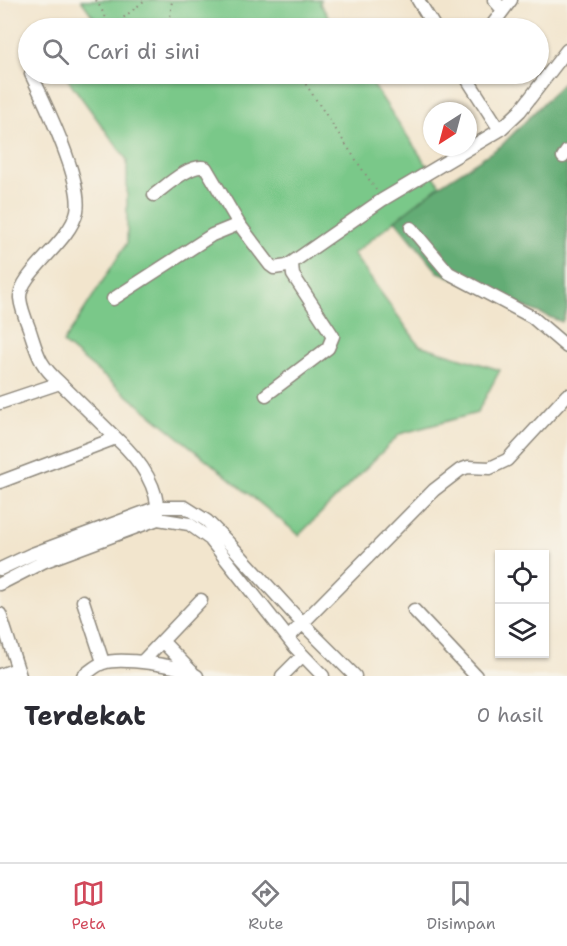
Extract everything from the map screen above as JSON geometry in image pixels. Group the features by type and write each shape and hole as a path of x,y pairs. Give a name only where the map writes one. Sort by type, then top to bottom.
{"street":[{"path":"418,0 429,18"},
{"path":"494,0 503,10"},
{"path":"497,18 511,0"},
{"path":"549,73 567,50"},
{"path":"36,84 68,160 77,204 68,232 26,280 20,292 21,307 41,363 134,455 147,475 158,513"},
{"path":"470,84 500,130"},
{"path":"154,195 179,176 198,166 204,167 217,185 238,224 270,266 274,268 292,264 382,200 500,130 520,111 541,84"},
{"path":"113,299 212,235 238,224"},
{"path":"411,228 449,273 532,317 567,347"},
{"path":"266,395 328,348 333,336 293,275 292,264"},
{"path":"0,404 60,382"},
{"path":"288,638 434,490 460,470 468,467 490,468 507,460 567,395"},
{"path":"0,482 116,438"},
{"path":"0,569 32,554 158,513 185,507 207,521 355,676"},
{"path":"0,584 43,562 158,513 189,524 210,539 302,656 323,676"},
{"path":"142,662 201,600"},
{"path":"83,601 104,662"},
{"path":"414,610 476,676"},
{"path":"0,614 18,673 0,675"},
{"path":"162,641 195,674"},
{"path":"282,676 302,656"},
{"path":"82,676 104,662 153,663 195,674"}],"path":[{"path":"96,0 106,18"},
{"path":"123,18 145,0"},
{"path":"170,18 172,0"},
{"path":"306,84 382,200"}],"green space":[{"path":"81,0 321,0 320,4 329,18 94,18"},
{"path":"565,81 567,82 567,310 562,322 438,272 395,220 440,185 501,146"},
{"path":"71,84 373,84 440,185 353,254 419,345 500,370 477,413 400,434 299,535 63,343 127,243 127,160"}]}
